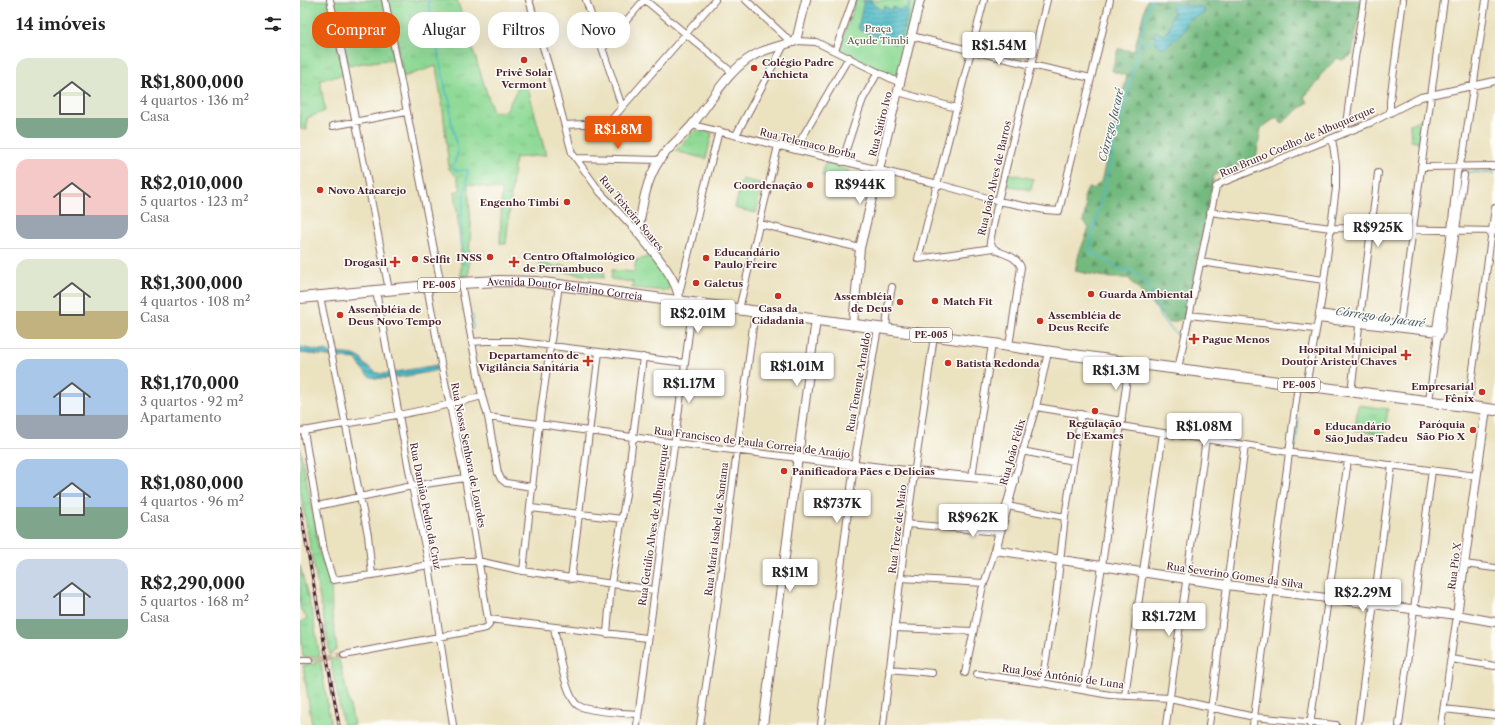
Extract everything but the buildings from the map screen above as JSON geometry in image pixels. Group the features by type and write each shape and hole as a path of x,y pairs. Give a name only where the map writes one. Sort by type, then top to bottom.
{"main road":[{"name":"Avenida Doutor Belmino Correia","path":"300,298 461,283 515,281 559,285 679,298 693,303 1048,352 1302,386 1491,409"}],"street":[{"path":"330,0 389,290"},
{"path":"385,0 441,285"},
{"name":"Rua Teixeira Soares","path":"529,0 572,153 600,192 638,233 667,272 679,298"},
{"path":"586,0 590,12"},
{"path":"630,17 645,0 733,73"},
{"path":"565,125 603,123 612,119 715,0"},
{"path":"746,0 791,43"},
{"path":"736,135 791,43 806,0"},
{"path":"835,50 853,0"},
{"name":"Rua Sátiro Ivo","path":"853,324 860,248 920,0"},
{"path":"984,0 918,259 993,248"},
{"name":"Rua João Alves de Barros","path":"1009,346 1021,267 1014,258 993,248 990,242 998,201 1047,0"},
{"path":"911,36 1091,78 1110,0"},
{"path":"1345,132 1364,0"},
{"path":"1390,113 1390,101 1403,0"},
{"path":"1400,324 1444,0"},
{"path":"1453,231 1457,173 1464,150 1486,0"},
{"path":"638,233 648,183 660,160 692,125 733,73 753,56 791,43 816,42 900,83"},
{"path":"603,48 622,107"},
{"path":"795,150 849,57"},
{"path":"842,162 857,116 878,72"},
{"name":"Rua Telemaco Borba","path":"692,125 938,184 998,201 1045,210 1059,211 1091,78"},
{"name":"Rua Bruno Coelho de Albuquerque","path":"1178,369 1214,190 1218,185 1390,113 1413,100 1495,81"},
{"path":"898,92 956,108"},
{"path":"333,126 406,112"},
{"path":"679,298 701,201 720,131"},
{"path":"1253,725 1290,453 1302,386 1318,316 1331,228 1337,176 1335,150 1332,138"},
{"path":"739,309 778,146"},
{"path":"576,158 660,160"},
{"path":"1421,167 1495,166"},
{"path":"1351,392 1378,173"},
{"path":"1429,401 1437,332 1453,231 1464,175"},
{"path":"1468,406 1494,231 1495,208"},
{"path":"1210,212 1331,228 1494,231"},
{"path":"760,224 860,248"},
{"path":"1200,262 1324,280"},
{"path":"461,283 498,473 501,479 512,484 533,487"},
{"path":"523,571 539,424 559,285"},
{"name":"Rua Nossa Senhora de Lourdes","path":"427,286 442,370 465,478 489,619 488,627 440,638"},
{"name":"Rua Tenente Arnaldo","path":"821,725 854,465 882,328 892,287"},
{"name":"Rua Damião Pedro da Cruz","path":"376,291 398,415 429,565 454,725"},
{"path":"320,296 368,534 372,575"},
{"name":"Rua Getúlio Alves de Albuquerque","path":"637,725 637,714 647,638 675,443 693,303"},
{"name":"Rua Maria Isabel de Santana","path":"700,725 712,645 755,311"},
{"path":"1189,315 1315,329"},
{"path":"1318,316 1437,332"},
{"path":"763,725 816,319"},
{"path":"1360,321 1400,324 1437,332"},
{"name":"Rua Treze de Maio","path":"883,725 906,524 934,336"},
{"path":"472,342 499,340 551,345 685,363"},
{"path":"972,477 992,344"},
{"path":"572,579 599,352"},
{"name":"Rua João Félix","path":"965,673 984,583 1036,407 1048,352"},
{"path":"607,634 611,584 622,519 643,357"},
{"path":"1083,690 1102,566 1129,363"},
{"path":"482,396 450,405 302,431 324,550 333,580 429,565 462,561 478,561 523,571 654,590"},
{"path":"1036,407 1081,414 1163,433 1245,444 1290,453 1477,476"},
{"name":"Rua Pio X","path":"1441,725 1477,476 1491,409"},
{"path":"1042,683 1055,605 1065,517 1081,414"},
{"name":"Rua Francisco de Paula Correia de Araújo","path":"488,417 736,451 914,472 1014,481"},
{"path":"1125,696 1163,433"},
{"path":"1166,725 1206,439"},
{"path":"1209,725 1245,444"},
{"path":"1022,451 1073,461"},
{"path":"1311,724 1348,460"},
{"path":"1358,725 1392,465"},
{"path":"1399,725 1432,470"},
{"path":"317,506 412,486 465,478"},
{"path":"1007,506 1065,517"},
{"path":"531,508 622,519"},
{"path":"906,524 1000,532"},
{"name":"Rua Severino Gomes da Silva","path":"995,550 1227,585 1458,615 1495,622"},
{"path":"1464,564 1495,568"},
{"path":"901,578 984,583"},
{"path":"489,619 647,638"},
{"path":"554,627 565,679 571,698 575,704 584,708 637,714"},
{"path":"894,628 973,631"},
{"path":"344,655 440,638"},
{"path":"1451,659 1495,666"},
{"path":"300,660 310,660"},
{"path":"889,669 932,673"},
{"name":"Rua José Antônio de Luna","path":"977,674 1042,683 1110,695 1170,698 1254,717 1311,724 1336,725"},
{"path":"1444,709 1495,715"}],"green space":[{"path":"300,0 329,0 331,12 312,12 312,48 339,48 344,75 320,80 325,111 307,118 307,130 300,129"},
{"path":"333,0 382,0 384,12 336,12"},
{"path":"388,0 457,0 461,12 408,12 408,48 472,48 493,112 506,111 518,87 527,85 546,155 515,158 506,244 500,243 502,190 468,184 471,226 469,276 461,276 461,251 455,192 461,190 457,177 449,169 443,110 436,66 403,77 397,48 400,48 400,12 390,12"},
{"name":"Praça Açude Timbi","path":"856,0 918,0 899,80 839,50"},
{"path":"1147,0 1362,0 1352,55 1342,60 1337,58 1319,77 1320,80 1304,97 1308,102 1282,123 1277,117 1261,128 1256,159 1214,175 1186,318 1172,322 1168,322 1128,278 1110,278 1075,271 1079,254 1089,228 1083,222 1086,207 1084,198 1088,188 1093,189 1101,182 1127,76 1112,71 1118,49 1134,51"},
{"path":"344,48 392,48 394,59 348,65"},
{"path":"1422,119 1419,142 1411,141 1410,124"},
{"path":"696,130 712,133 706,159 675,151"},
{"path":"825,163 849,170 845,182 822,176"},
{"path":"1008,173 1033,179 1031,190 1005,185"},
{"path":"742,179 762,184 756,213 735,208"},
{"path":"653,256 667,277 669,291 632,288 633,282 611,279 612,270 634,272 636,260"},
{"path":"540,263 559,267 559,265 604,272 604,278 550,270 548,268 539,272"},
{"path":"1358,405 1388,409 1384,434 1355,430"},
{"path":"300,447 316,528 318,549 331,580 332,613 337,649 330,655 300,490"},
{"path":"300,566 313,616 331,725 312,725 303,665 316,664 314,657 303,657 300,623 307,618 300,609"},
{"path":"330,658 339,660 354,725 343,725"}],"water":[{"path":"864,0 870,0 874,5 882,10 884,6 892,10 893,7 899,10 907,8 911,0 904,31 899,42 895,44 858,28"},
{"path":"1172,4 1199,6 1205,10 1204,14 1190,19 1187,22 1184,31 1164,48 1159,46 1156,42 1155,31 1163,35 1168,30 1170,26 1170,19 1175,13 1171,8"},
{"path":"300,347 354,355 362,359 364,364 377,373 384,374 437,365 437,370 402,377 374,378 365,373 356,359 300,353"}],"waterway":[{"path":"428,0 446,92 450,101 451,120 458,151 453,168 457,171 468,170 461,219 464,265"},
{"name":"Córrego Jacaré","path":"1151,0 1089,249 1094,255 1101,257 1115,267 1133,272 1147,282 1160,317 1180,338"},
{"name":"Córrego Jacaré","path":"1139,46 1155,40"},
{"name":"Córrego do Jacaré","path":"1464,172 1495,173"},
{"path":"473,315 473,329"},
{"path":"1295,449 1299,418"}],"tunnel":[{"path":"310,660 344,655"}],"railway":[{"path":"300,508 339,725"}],"place":[{"name":"Privê Solar Vermont","path":"524,60"},
{"name":"Colégio Padre Anchieta","path":"754,68"},
{"name":"Coordenação","path":"810,185"},
{"name":"Novo Atacarejo","path":"320,190"},
{"name":"Engenho Timbí","path":"567,202"},
{"name":"INSS","path":"490,257"},
{"name":"Educandário Paulo Freire","path":"706,258"},
{"name":"Selfit","path":"415,259"},
{"name":"Drogasil","path":"395,262"},
{"name":"Centro Oftalmológico de Pernambuco","path":"514,262"},
{"name":"Galetus","path":"696,283"},
{"name":"Guarda Ambiental","path":"1091,294"},
{"name":"Casa da Cidadania","path":"778,296"},
{"name":"Match Fit","path":"935,301"},
{"name":"Assembléia de Deus","path":"900,302"},
{"name":"Assembléia de Deus Novo Tempo","path":"340,315"},
{"name":"Assembléia de Deus Recife","path":"1040,321"},
{"name":"Pague Menos","path":"1194,339"},
{"name":"Hospital Municipal Doutor Aristeu Chaves","path":"1406,355"},
{"name":"Departamento de Vigilância Sanitária","path":"588,361"},
{"name":"Batista Redonda","path":"948,363"},
{"name":"Empresarial Fênix","path":"1482,392"},
{"name":"Regulação De Exames","path":"1095,411"},
{"name":"Paróquia São Pio X","path":"1473,430"},
{"name":"Educandário São Judas Tadeu","path":"1317,432"},
{"name":"Panificadora Pães e Delícias","path":"784,471"}]}
